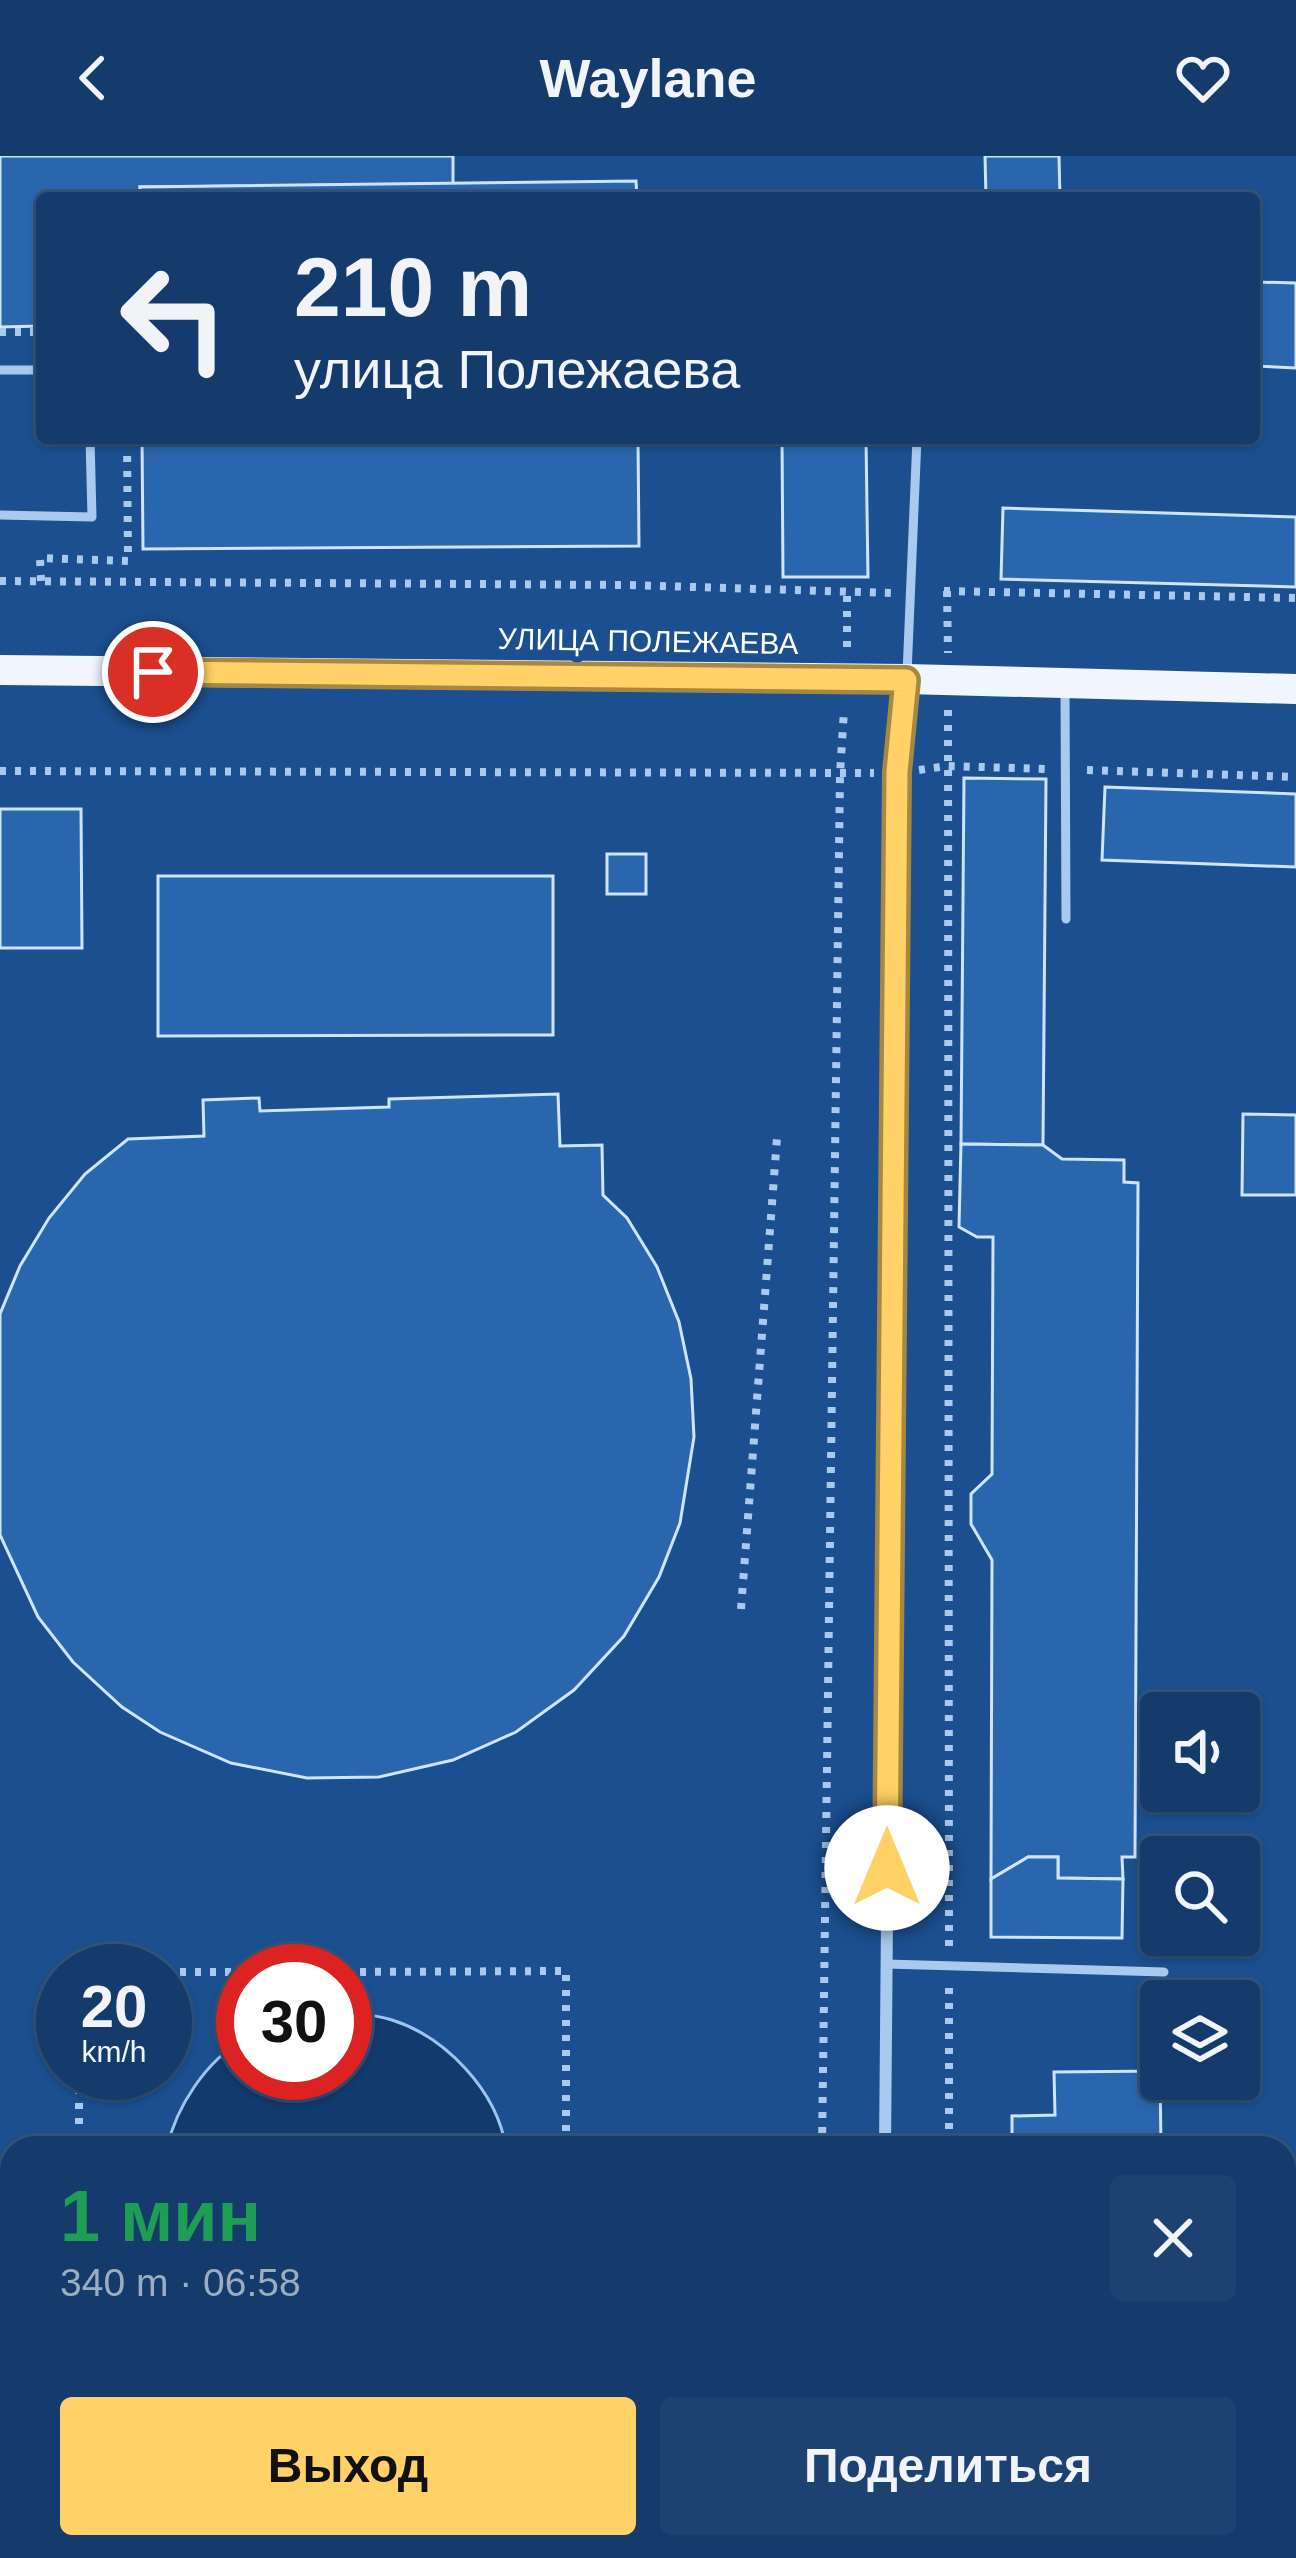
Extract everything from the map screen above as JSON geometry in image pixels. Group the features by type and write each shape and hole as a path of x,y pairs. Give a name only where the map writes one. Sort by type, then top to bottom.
{"main road":[{"name":"УЛИЦА ПОЛЕЖАЕВА","path":"0,670 1296,688"}],"street":[{"path":"885,2136 897,772 906,680"}],"lane":[{"path":"0,370 36,370"},
{"path":"0,515 92,517 90,444"},
{"path":"906,680 917,444"},
{"path":"1065,683 1066,919"},
{"path":"886,1964 1164,1972"}],"path":[{"path":"0,332 36,332"},
{"path":"40,558 41,581"},
{"path":"0,581 1296,598"},
{"path":"823,2136 840,774 848,589"},
{"path":"947,591 949,2136"},
{"path":"0,772 840,774 947,766 1296,776"},
{"path":"741,1609 777,1138"},
{"path":"372,1972 566,1971 566,2136"},
{"path":"79,2100 79,2136"}],"water":[{"path":"374,2016 412,2028 449,2053 480,2087 503,2136 171,2136 186,2100 192,2100 194,2086 216,2061 216,2100 372,2100"}],"building":[{"path":"0,156 453,156 453,184 36,192 36,326 0,327"},
{"path":"985,156 1059,156 1060,192 986,192"},
{"path":"636,181 637,192 140,192 140,187"},
{"path":"1260,282 1296,283 1296,368 1260,366"},
{"path":"142,444 638,444 639,546 143,549"},
{"path":"782,444 866,444 868,577 783,577"},
{"path":"1003,508 1296,517 1296,587 1001,579"},
{"path":"964,778 1046,779 1043,1145 961,1144"},
{"path":"1105,787 1296,794 1296,867 1102,860"},
{"path":"0,809 81,809 82,948 0,948"},
{"path":"607,854 646,854 646,894 607,894"},
{"path":"158,876 553,876 553,1035 158,1036"},
{"path":"558,1094 560,1146 602,1145 603,1195 627,1218 657,1267 679,1322 691,1379 694,1437 680,1523 659,1577 624,1636 574,1690 516,1732 453,1760 379,1777 307,1778 231,1763 160,1732 122,1707 73,1662 38,1617 0,1535 0,1314 20,1266 49,1218 85,1174 128,1139 204,1136 203,1100 259,1098 260,1111 389,1107 389,1099"},
{"path":"1243,1114 1296,1115 1296,1195 1242,1195"},
{"path":"961,1144 1043,1145 1062,1159 1124,1160 1124,1182 1138,1183 1135,1857 1122,1857 1123,1879 1058,1878 1058,1857 1028,1857 991,1879 992,1560 971,1524 971,1494 992,1474 993,1237 977,1237 959,1227"},
{"path":"1028,1857 1058,1857 1058,1878 1123,1879 1122,1938 991,1937 991,1879"},
{"path":"1140,2071 1140,2100 1160,2100 1161,2136 1012,2136 1012,2116 1055,2115 1054,2072"}],"route":[{"path":"153,672 906,680 897,772 887,1868"}]}
